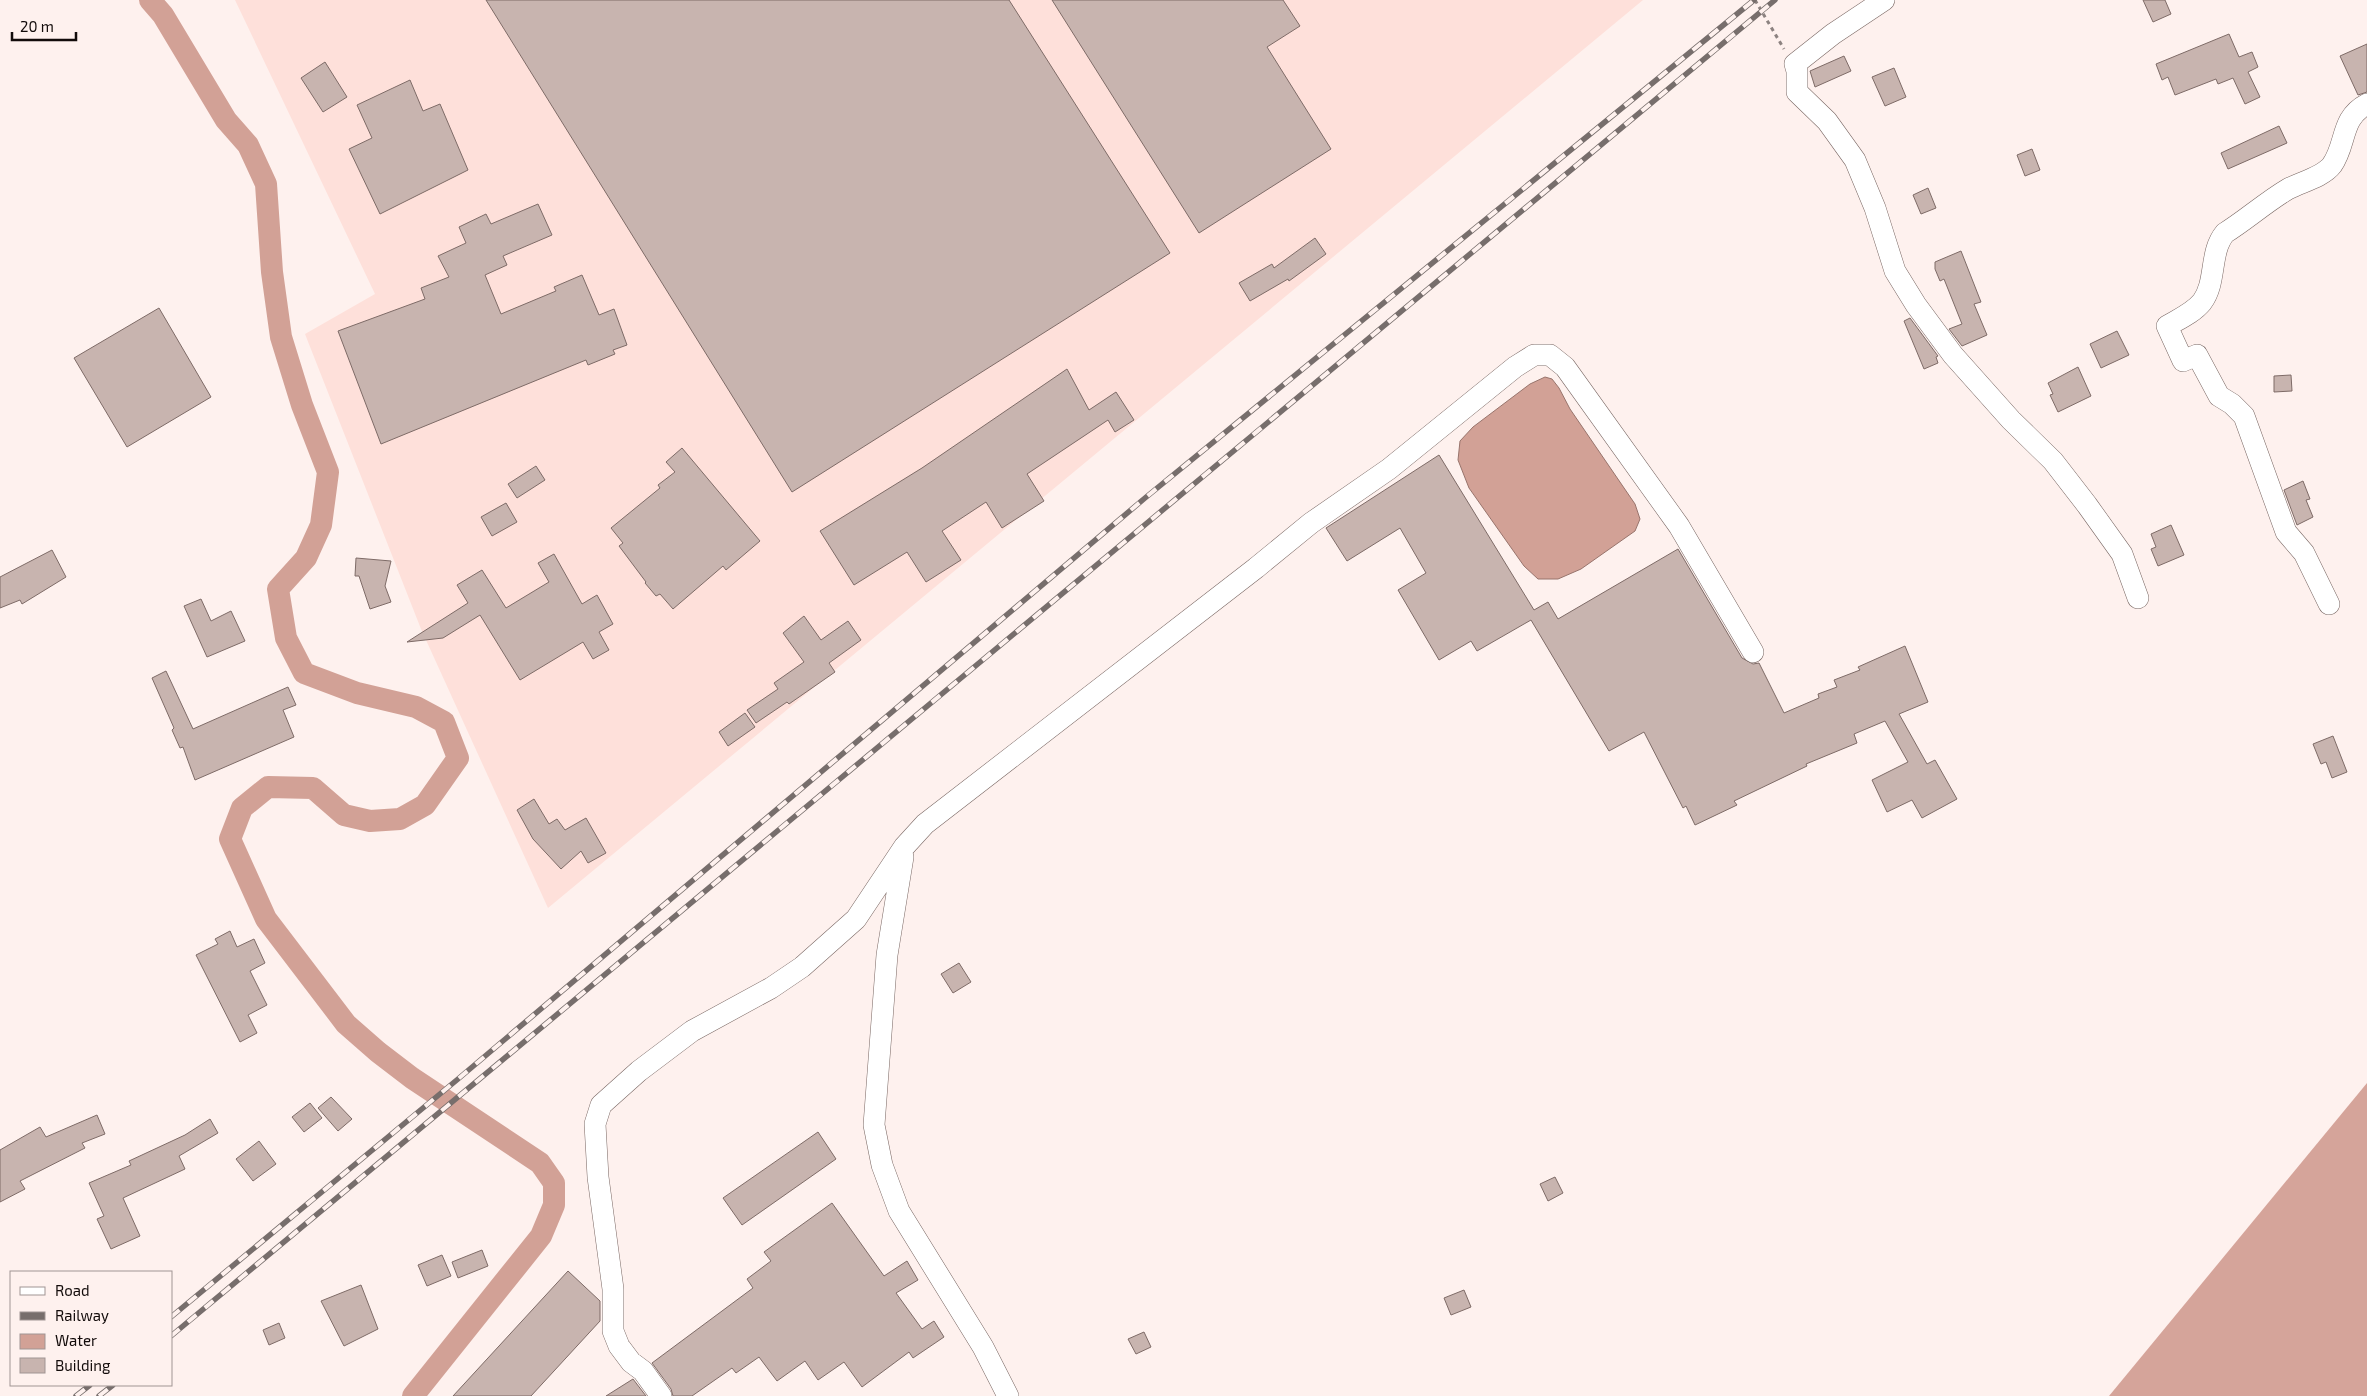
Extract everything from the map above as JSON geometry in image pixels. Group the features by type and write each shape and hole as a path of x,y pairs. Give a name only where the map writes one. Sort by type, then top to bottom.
{"street":[{"path":"1884,0 1833,34 1795,64 1797,92 1828,122 1855,160 1875,208 1895,271 1916,305 1953,355 2011,420 2054,460 2122,554 2138,598"},
{"path":"2329,604 2304,553 2286,532 2244,416 2232,404 2219,396 2197,355 2183,361 2167,326 2194,310 2203,300 2211,282 2218,241 2225,233 2287,190 2329,168 2338,156 2347,125 2355,110 2367,104"},
{"path":"661,1396 643,1371 631,1362 619,1346 613,1332 613,1289 598,1177 595,1124 601,1105 639,1071 692,1031 770,988 802,967 856,919 904,847 925,824 1256,568 1311,523 1388,469 1515,366 1534,355 1550,355 1564,367 1679,526 1753,652"},
{"path":"904,847 888,954 874,1125 882,1165 899,1211 983,1347 1008,1396"}],"path":[{"path":"1755,0 1776,39 1795,64"}],"shaded area":[{"path":"235,0 1643,0 548,908 421,629 305,334 375,294"},
{"path":"2367,1083 2367,1396 2109,1396"}],"water":[{"path":"1545,377 1552,379 1559,388 1570,409 1635,504 1640,519 1635,531 1581,569 1558,579 1538,579 1524,566 1469,488 1458,460 1460,441 1473,427 1530,384"}],"building":[{"path":"486,0 1009,0 1170,253 792,492"},
{"path":"1052,0 1283,0 1300,26 1267,47 1331,149 1199,233"},
{"path":"2143,0 2165,0 2171,14 2153,22"},
{"path":"2229,34 2239,57 2252,52 2258,67 2248,72 2260,97 2245,104 2233,78 2218,84 2216,79 2175,95 2168,77 2162,80 2156,64"},
{"path":"2367,44 2367,92 2358,95 2340,56"},
{"path":"1844,56 1851,71 1815,87 1810,71"},
{"path":"325,62 347,97 323,112 301,78"},
{"path":"1894,68 1906,97 1885,106 1872,77"},
{"path":"410,80 423,111 440,104 468,170 380,214 349,149 372,138 357,105"},
{"path":"2279,126 2287,143 2228,169 2221,153"},
{"path":"2032,149 2040,170 2025,176 2017,155"},
{"path":"1928,188 1936,208 1921,214 1913,195"},
{"path":"538,204 552,235 503,256 507,265 485,275 501,314 556,291 554,287 582,275 599,315 614,309 627,345 613,350 615,354 588,365 586,360 381,444 338,331 425,299 421,288 449,277 438,256 466,243 459,227 486,214 491,224"},
{"path":"1315,238 1326,254 1289,281 1288,279 1250,301 1239,283 1272,264 1274,268"},
{"path":"1961,251 1981,302 1974,304 1987,335 1962,346 1949,329 1962,324 1944,279 1940,281 1935,269 1935,262"},
{"path":"159,308 211,397 127,447 74,358"},
{"path":"1910,318 1938,356 1936,357 1938,363 1924,369 1904,321"},
{"path":"2117,331 2129,355 2101,368 2090,344"},
{"path":"2078,367 2091,396 2058,412 2050,395 2053,394 2048,383"},
{"path":"1067,369 1089,410 1116,392 1134,420 1115,432 1108,420 1027,474 1044,501 1002,528 986,502 942,531 961,560 926,582 907,552 854,585 820,531 922,468"},
{"path":"2291,375 2292,391 2274,392 2274,376"},
{"path":"682,448 760,541 726,570 723,566 673,609 660,594 656,596 645,583 619,546 623,543 611,528 660,488 658,485 675,472 666,462"},
{"path":"1439,455 1534,610 1548,602 1558,619 1678,549 1742,658 1753,664 1759,663 1784,713 1819,698 1818,694 1837,687 1834,680 1860,670 1858,667 1905,646 1928,702 1899,714 1927,764 1935,760 1957,799 1922,818 1912,800 1887,812 1872,780 1908,762 1885,721 1854,734 1857,743 1806,764 1807,766 1734,801 1737,805 1695,825 1686,806 1683,808 1644,732 1609,751 1531,620 1477,651 1471,641 1439,660 1398,590 1426,573 1400,528 1347,561 1326,528"},
{"path":"536,466 545,480 517,498 508,484"},
{"path":"2303,481 2310,499 2306,500 2313,517 2297,525 2284,490"},
{"path":"506,503 517,522 492,536 481,517"},
{"path":"2171,525 2184,555 2158,566 2151,549 2156,547 2151,534"},
{"path":"52,550 66,577 22,604 20,600 0,608 0,577"},
{"path":"554,554 582,604 597,595 613,624 599,632 609,650 593,659 583,642 520,680 480,615 443,638 407,642 468,603 457,585 482,570 506,608 549,582 538,563"},
{"path":"356,558 391,561 385,586 391,602 370,609 359,576 355,576"},
{"path":"201,599 211,621 231,611 245,641 207,657 184,606"},
{"path":"804,616 821,640 848,621 861,640 829,663 835,672 789,704 787,702 756,723 747,710 778,689 774,683 804,662 783,633"},
{"path":"166,671 193,729 288,687 296,705 283,710 294,737 195,780 183,747 180,748 172,730 174,728 152,678"},
{"path":"745,713 755,727 728,746 719,732"},
{"path":"2333,736 2347,772 2332,778 2326,762 2321,764 2313,744"},
{"path":"534,799 549,824 557,819 565,830 586,818 606,853 588,863 581,851 561,869 533,839 517,810"},
{"path":"230,931 237,947 254,939 265,963 250,971 267,1005 248,1015 257,1033 240,1042 196,955 218,944 215,939"},
{"path":"959,963 971,982 953,993 941,974"},
{"path":"331,1097 352,1119 338,1131 318,1108"},
{"path":"310,1103 322,1118 304,1132 292,1117"},
{"path":"97,1115 105,1134 82,1143 85,1148 20,1181 25,1189 0,1202 0,1150 40,1127 46,1137"},
{"path":"210,1119 218,1133 179,1156 185,1169 123,1198 140,1236 111,1249 97,1219 104,1216 89,1183 131,1165 129,1161 185,1135"},
{"path":"818,1132 836,1159 742,1225 723,1198"},
{"path":"259,1141 276,1164 253,1181 236,1159"},
{"path":"1555,1177 1563,1193 1548,1201 1540,1184"},
{"path":"832,1203 884,1276 907,1261 918,1280 896,1293 922,1329 934,1321 944,1337 913,1358 909,1352 862,1387 844,1362 818,1380 805,1361 777,1381 759,1357 736,1373 732,1368 692,1396 673,1396 671,1389 652,1363 753,1288 747,1279 771,1261 764,1252"},
{"path":"482,1250 488,1266 458,1278 452,1262"},
{"path":"442,1255 451,1276 427,1286 418,1265"},
{"path":"568,1271 600,1301 600,1321 531,1396 453,1396"},
{"path":"361,1285 378,1329 344,1346 321,1301"},
{"path":"1464,1290 1471,1307 1451,1315 1444,1298"},
{"path":"279,1323 285,1338 269,1345 263,1330"},
{"path":"1144,1332 1151,1347 1136,1354 1128,1339"},
{"path":"633,1379 646,1396 606,1396"}],"waterway":[{"path":"150,0 163,15 226,120 248,145 266,184 272,272 281,337 302,405 328,472 321,525 306,558 278,589 286,638 304,673 357,693 416,707 444,722 458,758 425,805 400,819 370,821 344,815 313,788 268,787 242,808 230,839 266,919 346,1024 412,1078 540,1163 554,1183 554,1205 541,1236 413,1396"}],"railway":[{"path":"172,1316 458,1079 1145,498 1754,0"},
{"path":"172,1335 1775,0"},
{"path":"76,1396 89,1386"},
{"path":"99,1396 112,1386"}]}
